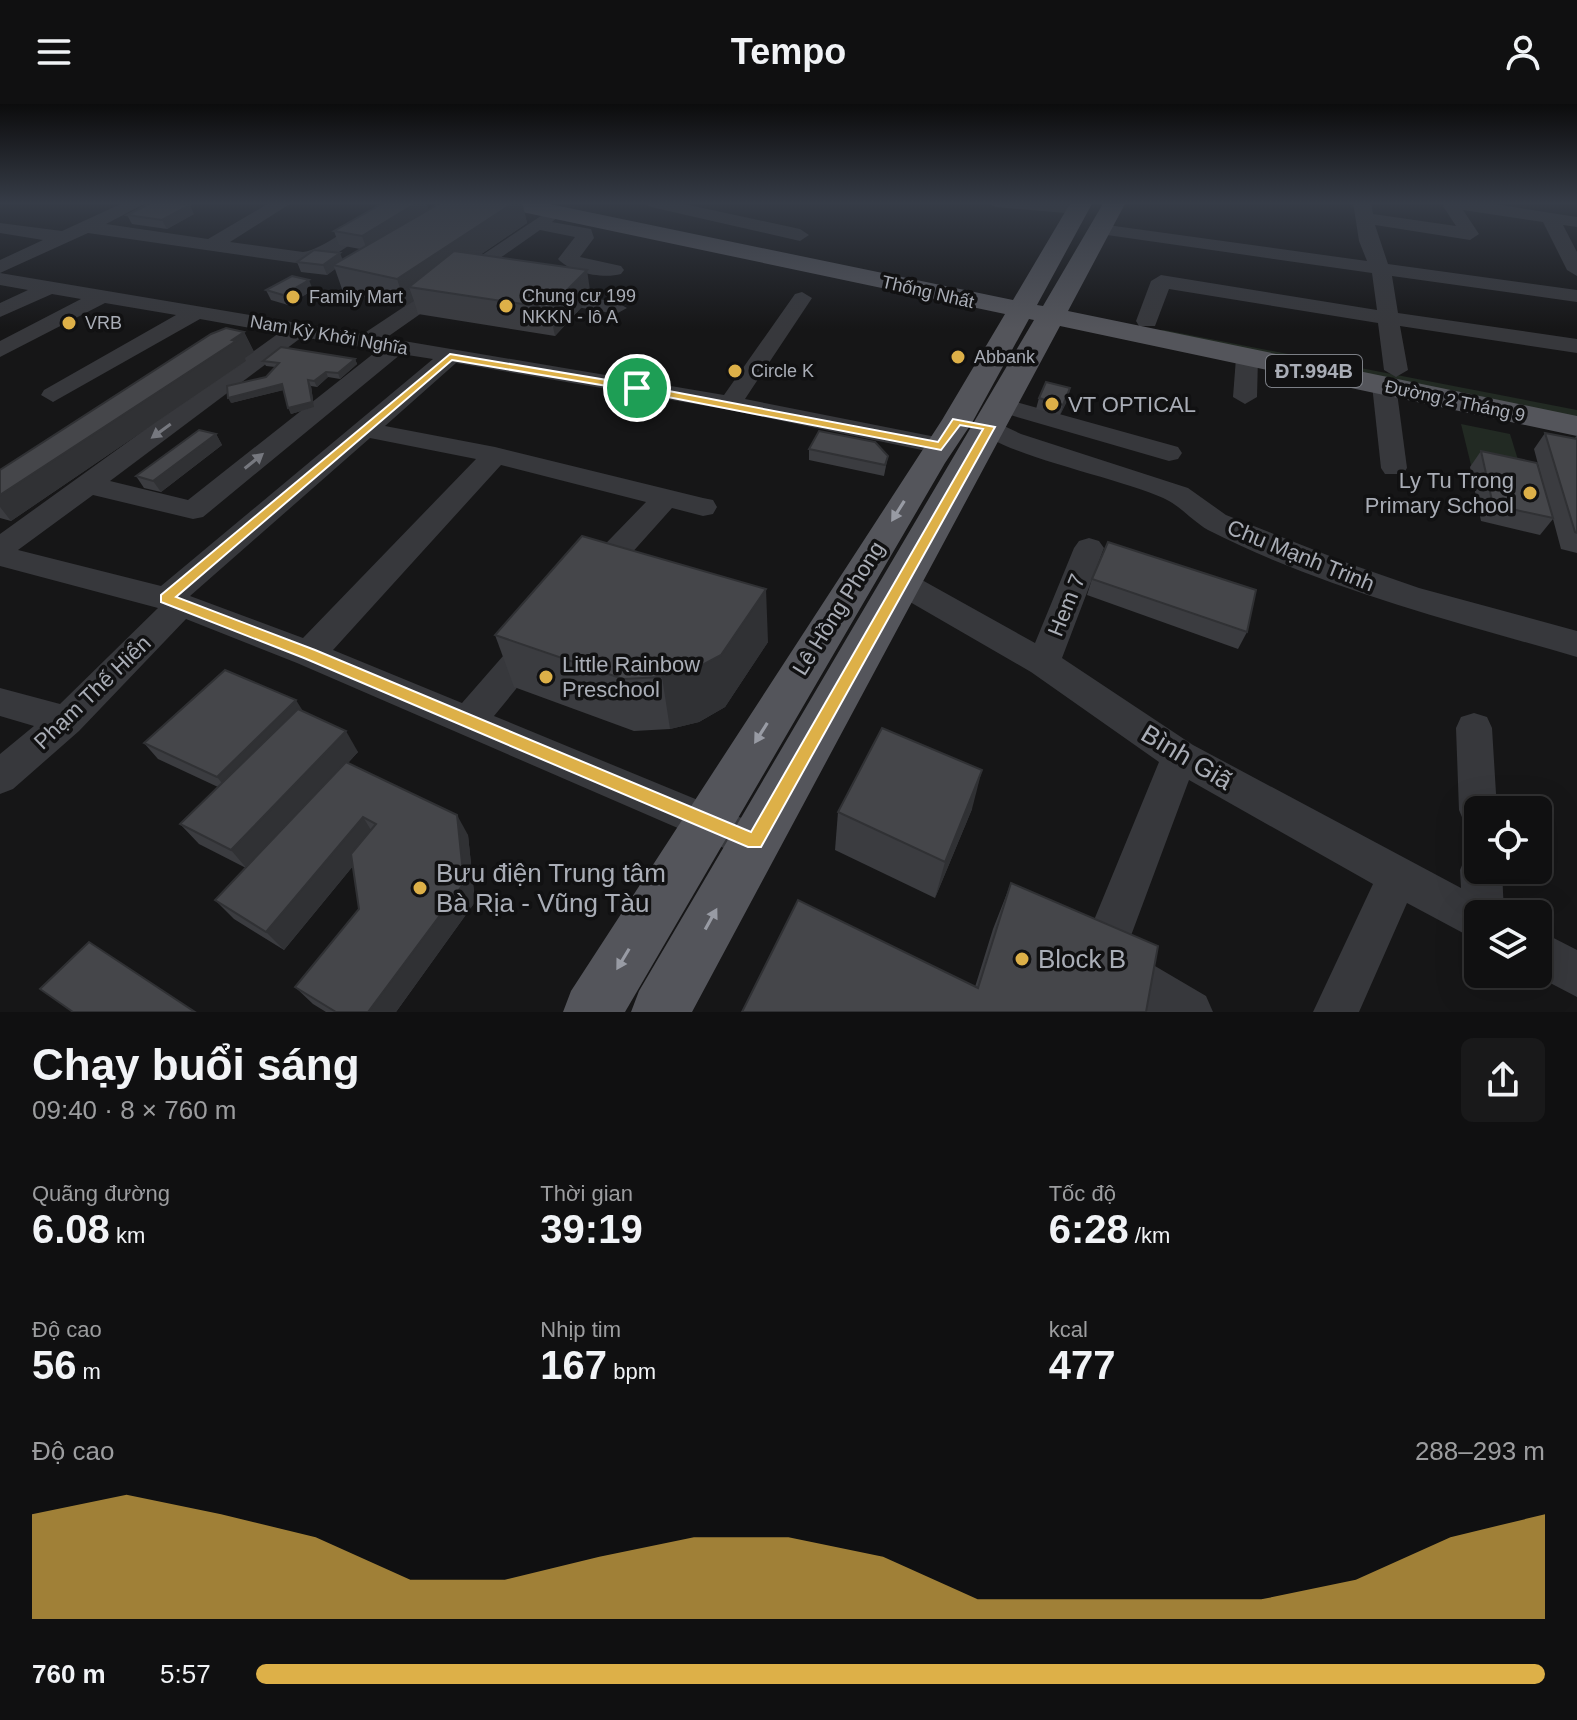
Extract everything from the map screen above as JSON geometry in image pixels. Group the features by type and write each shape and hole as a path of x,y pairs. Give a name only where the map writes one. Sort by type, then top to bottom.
{"main road":[{"name":"Thống Nhất","path":"748,244 1054,311"},
{"name":"Lê Hồng Phong","path":"592,1012 731,831 902,583 973,431 1024,305 1057,244"},
{"name":"Lê Hồng Phong","path":"660,1012 731,831 973,431 1054,311 1091,244"},
{"name":"Đường 2 Tháng 9","path":"1054,311 1147,321 1577,426"},
{"name":"Đường 2 Tháng 9","path":"1054,311 1247,358 1577,407"}],"street":[{"path":"0,267 49,244"},
{"path":"207,244 303,258 320,256 339,244"},
{"path":"367,341 507,244"},
{"path":"580,244 568,259 580,265 614,270"},
{"path":"1208,244 1577,296"},
{"path":"1370,244 1373,258 1381,269 1388,317 1394,468"},
{"path":"1564,244 1577,270"},
{"name":"Nam Kỳ Khởi Nghĩa","path":"0,279 730,403 973,431"},
{"path":"453,281 482,286"},
{"path":"1147,321 1161,281 1259,301 1274,300 1577,346"},
{"path":"0,311 50,287"},
{"path":"527,293 616,308"},
{"path":"0,350 103,296"},
{"path":"730,403 802,298"},
{"path":"53,395 197,312"},
{"path":"0,549 299,329"},
{"path":"89,485 193,510 397,346"},
{"name":"Phạm Thế Hiển","path":"0,777 66,721 173,602 450,357"},
{"path":"1245,397 1247,358"},
{"path":"366,430 495,455 703,507"},
{"path":"973,431 1169,453"},
{"name":"Chu Mạnh Trinh","path":"973,431 1012,439 1178,494 1216,522 1412,598 1577,644"},
{"path":"309,654 495,455"},
{"path":"469,720 564,609 666,498"},
{"name":"Hem 7","path":"1043,663 1089,548"},
{"path":"0,556 173,602 309,654 731,831"},
{"name":"Bình Giã","path":"902,583 1043,663 1180,756 1464,912"},
{"path":"0,702 66,721"},
{"path":"1474,728 1477,796"},
{"path":"1180,756 1100,959 1190,1012"},
{"path":"1336,1012 1398,877"},
{"path":"1552,960 1577,975"}],"shaded area":[{"path":"1158,331 1577,410 1577,417"},
{"path":"1461,424 1510,434 1523,476 1471,465"}],"building":[{"path":"369,244 450,244 397,279 333,265"},
{"path":"314,250 340,253 323,265 297,262"},
{"path":"454,251 587,270 549,308 409,287"},
{"path":"292,276 309,280 283,295 266,290"},
{"path":"226,328 244,332 232,340 236,341 0,495 0,470 211,334"},
{"path":"281,347 355,359 338,373 326,372 314,381 308,380 312,402 288,408 282,384 228,398 227,386 266,377 279,363 263,361"},
{"path":"1046,382 1070,388 1063,405 1039,398"},
{"path":"199,430 216,434 153,481 136,476"},
{"path":"819,431 875,442 888,456 885,465 809,449"},
{"path":"1545,433 1577,439 1577,533 1575,532"},
{"path":"1481,451 1537,463 1553,518 1493,505"},
{"path":"582,536 766,589 721,655 693,670 662,677 623,679 495,635"},
{"path":"1108,542 1256,590 1247,632 1092,579"},
{"path":"225,670 296,700 217,777 144,743"},
{"path":"298,709 346,731 231,850 180,824"},
{"path":"882,728 982,770 945,862 838,812"},
{"name":"Bưu điện Trung tâm Bà Rịa - Vũng Tàu","path":"346,762 457,815 464,883 368,1012 336,1012 295,987 359,909 351,854 376,824 363,817 266,932 215,900"},
{"path":"1011,883 1158,946 1146,1012 742,1012 798,900 978,988"},
{"path":"89,942 195,1012 73,1012 40,989"}],"place":[{"name":"Family Mart","path":"293,297"},
{"name":"Chung cư 199 NKKN - lô A","path":"506,306"},
{"name":"VRB","path":"69,323"},
{"name":"Abbank","path":"958,357"},
{"name":"Circle K","path":"735,371"},
{"name":"VT OPTICAL","path":"1052,404"},
{"name":"Ly Tu Trong Primary School","path":"1530,493"},
{"name":"Little Rainbow Preschool","path":"546,677"},
{"name":"Bưu điện Trung tâm Bà Rịa - Vũng Tàu","path":"420,888"},
{"name":"Block B","path":"1022,959"}],"route":[{"path":"450,357 637,388 730,403 941,446 957,421 989,427 754,842 309,654 166,599 450,357"}]}
